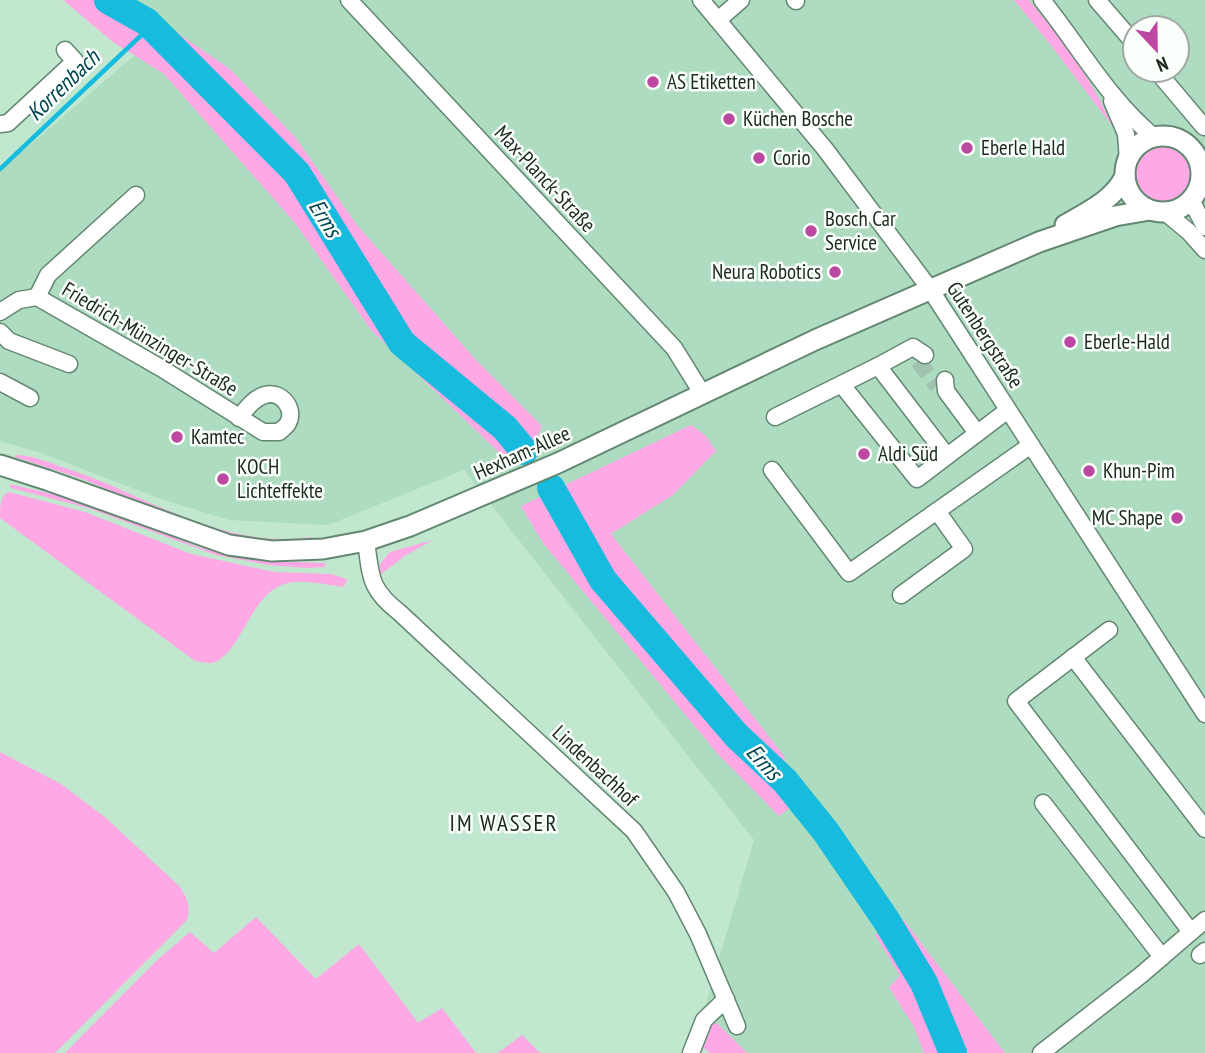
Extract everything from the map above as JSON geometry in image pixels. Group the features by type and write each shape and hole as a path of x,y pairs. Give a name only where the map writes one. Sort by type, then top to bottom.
{"main road":[{"path":"1154,137 1176,138 1200,153 1198,190 1179,208 1158,211 1133,196 1127,168 1141,143 1154,137"},
{"name":"Hexham-Allee","path":"1039,242 1108,198 1120,186 1127,168"},
{"name":"Hexham-Allee","path":"0,466 229,545 285,551 324,549 366,541 410,526 558,463 815,340 1039,242 1115,216 1158,211"}],"street":[{"name":"Max-Planck-Straße","path":"349,0 674,348 702,393"},
{"name":"Gutenbergstraße","path":"701,0 824,149 930,289 1205,714"},
{"path":"718,20 741,0"},
{"path":"1042,0 1105,86 1154,137"},
{"path":"1097,0 1121,28"},
{"path":"0,124 5,125 75,61 65,50"},
{"path":"1168,84 1204,127"},
{"path":"1105,86 1126,134 1127,168"},
{"path":"1198,190 1205,227"},
{"path":"37,297 48,275 131,200"},
{"path":"1158,211 1189,232 1205,250"},
{"name":"Friedrich-Münzinger-Straße","path":"0,312 19,300 37,297 161,368 239,418"},
{"path":"0,332 9,341 69,364"},
{"path":"775,417 878,366 919,354"},
{"path":"878,366 947,456"},
{"path":"0,382 30,398"},
{"path":"842,384 917,479 1009,410"},
{"path":"942,386 977,433"},
{"path":"772,470 849,573 1031,445"},
{"path":"901,595 964,549 937,511"},
{"name":"Lindenbachhof","path":"366,541 371,581 384,601 410,622 634,831 676,891 737,1026"},
{"path":"1110,630 1016,701 1191,932"},
{"path":"1073,657 1205,829"},
{"path":"1043,803 1162,957"},
{"path":"1041,1053 1205,920"},
{"path":"691,1053 704,1020 726,999"}],"shaded area":[{"path":"63,0 129,0 230,69 295,137 357,225 476,360 542,426 537,438 506,459 371,330 295,223 164,74 113,42"},
{"path":"118,0 1205,0 1205,1053 730,1053 699,1027 754,840 464,470 328,525 229,520 161,499 41,453 0,441 0,171 164,30"},
{"path":"1014,0 1029,0 1053,30 1086,76 1113,127 1050,44"},
{"path":"1163,143 1184,152 1193,173 1184,194 1163,203 1142,194 1133,173 1142,152"},
{"path":"691,425 705,435 716,451 673,495 611,534 784,756 792,806 779,816 717,753 543,543 521,506"},
{"path":"15,457 36,458 68,469 216,528 246,536 278,539 310,537 314,541 282,543 225,536 85,480"},
{"path":"9,484 74,499 217,552 269,561 325,563 325,567 269,565 216,555 88,508 11,488"},
{"path":"9,492 85,512 191,554 275,572 331,574 347,579 344,587 302,582 279,586 261,602 225,655 212,663 195,661 0,518 2,499"},
{"path":"433,540 406,555 380,575 380,564 390,552"},
{"path":"0,752 61,784 106,818 179,886 188,903 186,921 55,1053 0,1053"},
{"path":"256,917 316,979 359,944 418,1023 442,1008 476,1053 65,1053 156,961 190,932 214,953"},
{"path":"903,919 1005,1053 924,1053 914,1027 889,987 900,976 875,935"},
{"path":"717,1023 747,1053 710,1053 700,1045 706,1025"},
{"path":"522,1035 540,1053 498,1053"}],"waterway":[{"name":"Erms","path":"108,0 147,22 297,173 402,343 505,428 524,451"},
{"name":"Korrenbach","path":"0,169 151,26"},
{"name":"Erms","path":"551,488 603,580 736,735 785,781 826,832 886,920 924,983 953,1053"}],"tunnel":[{"path":"918,361 937,386"}],"place":[{"name":"AS Etiketten","path":"653,82"},
{"name":"Küchen Bosche","path":"729,119"},
{"name":"Eberle Hald","path":"967,148"},
{"name":"Corio","path":"759,158"},
{"name":"Bosch Car Service","path":"811,231"},
{"name":"Neura Robotics","path":"835,272"},
{"name":"Eberle-Hald","path":"1070,342"},
{"name":"Kamtec","path":"177,437"},
{"name":"Aldi Süd","path":"864,454"},
{"name":"Khun-Pim","path":"1089,471"},
{"name":"KOCH Lichteffekte","path":"223,479"},
{"name":"MC Shape","path":"1177,518"}],"district":[{"name":"IM WASSER","path":"504,823"}]}
